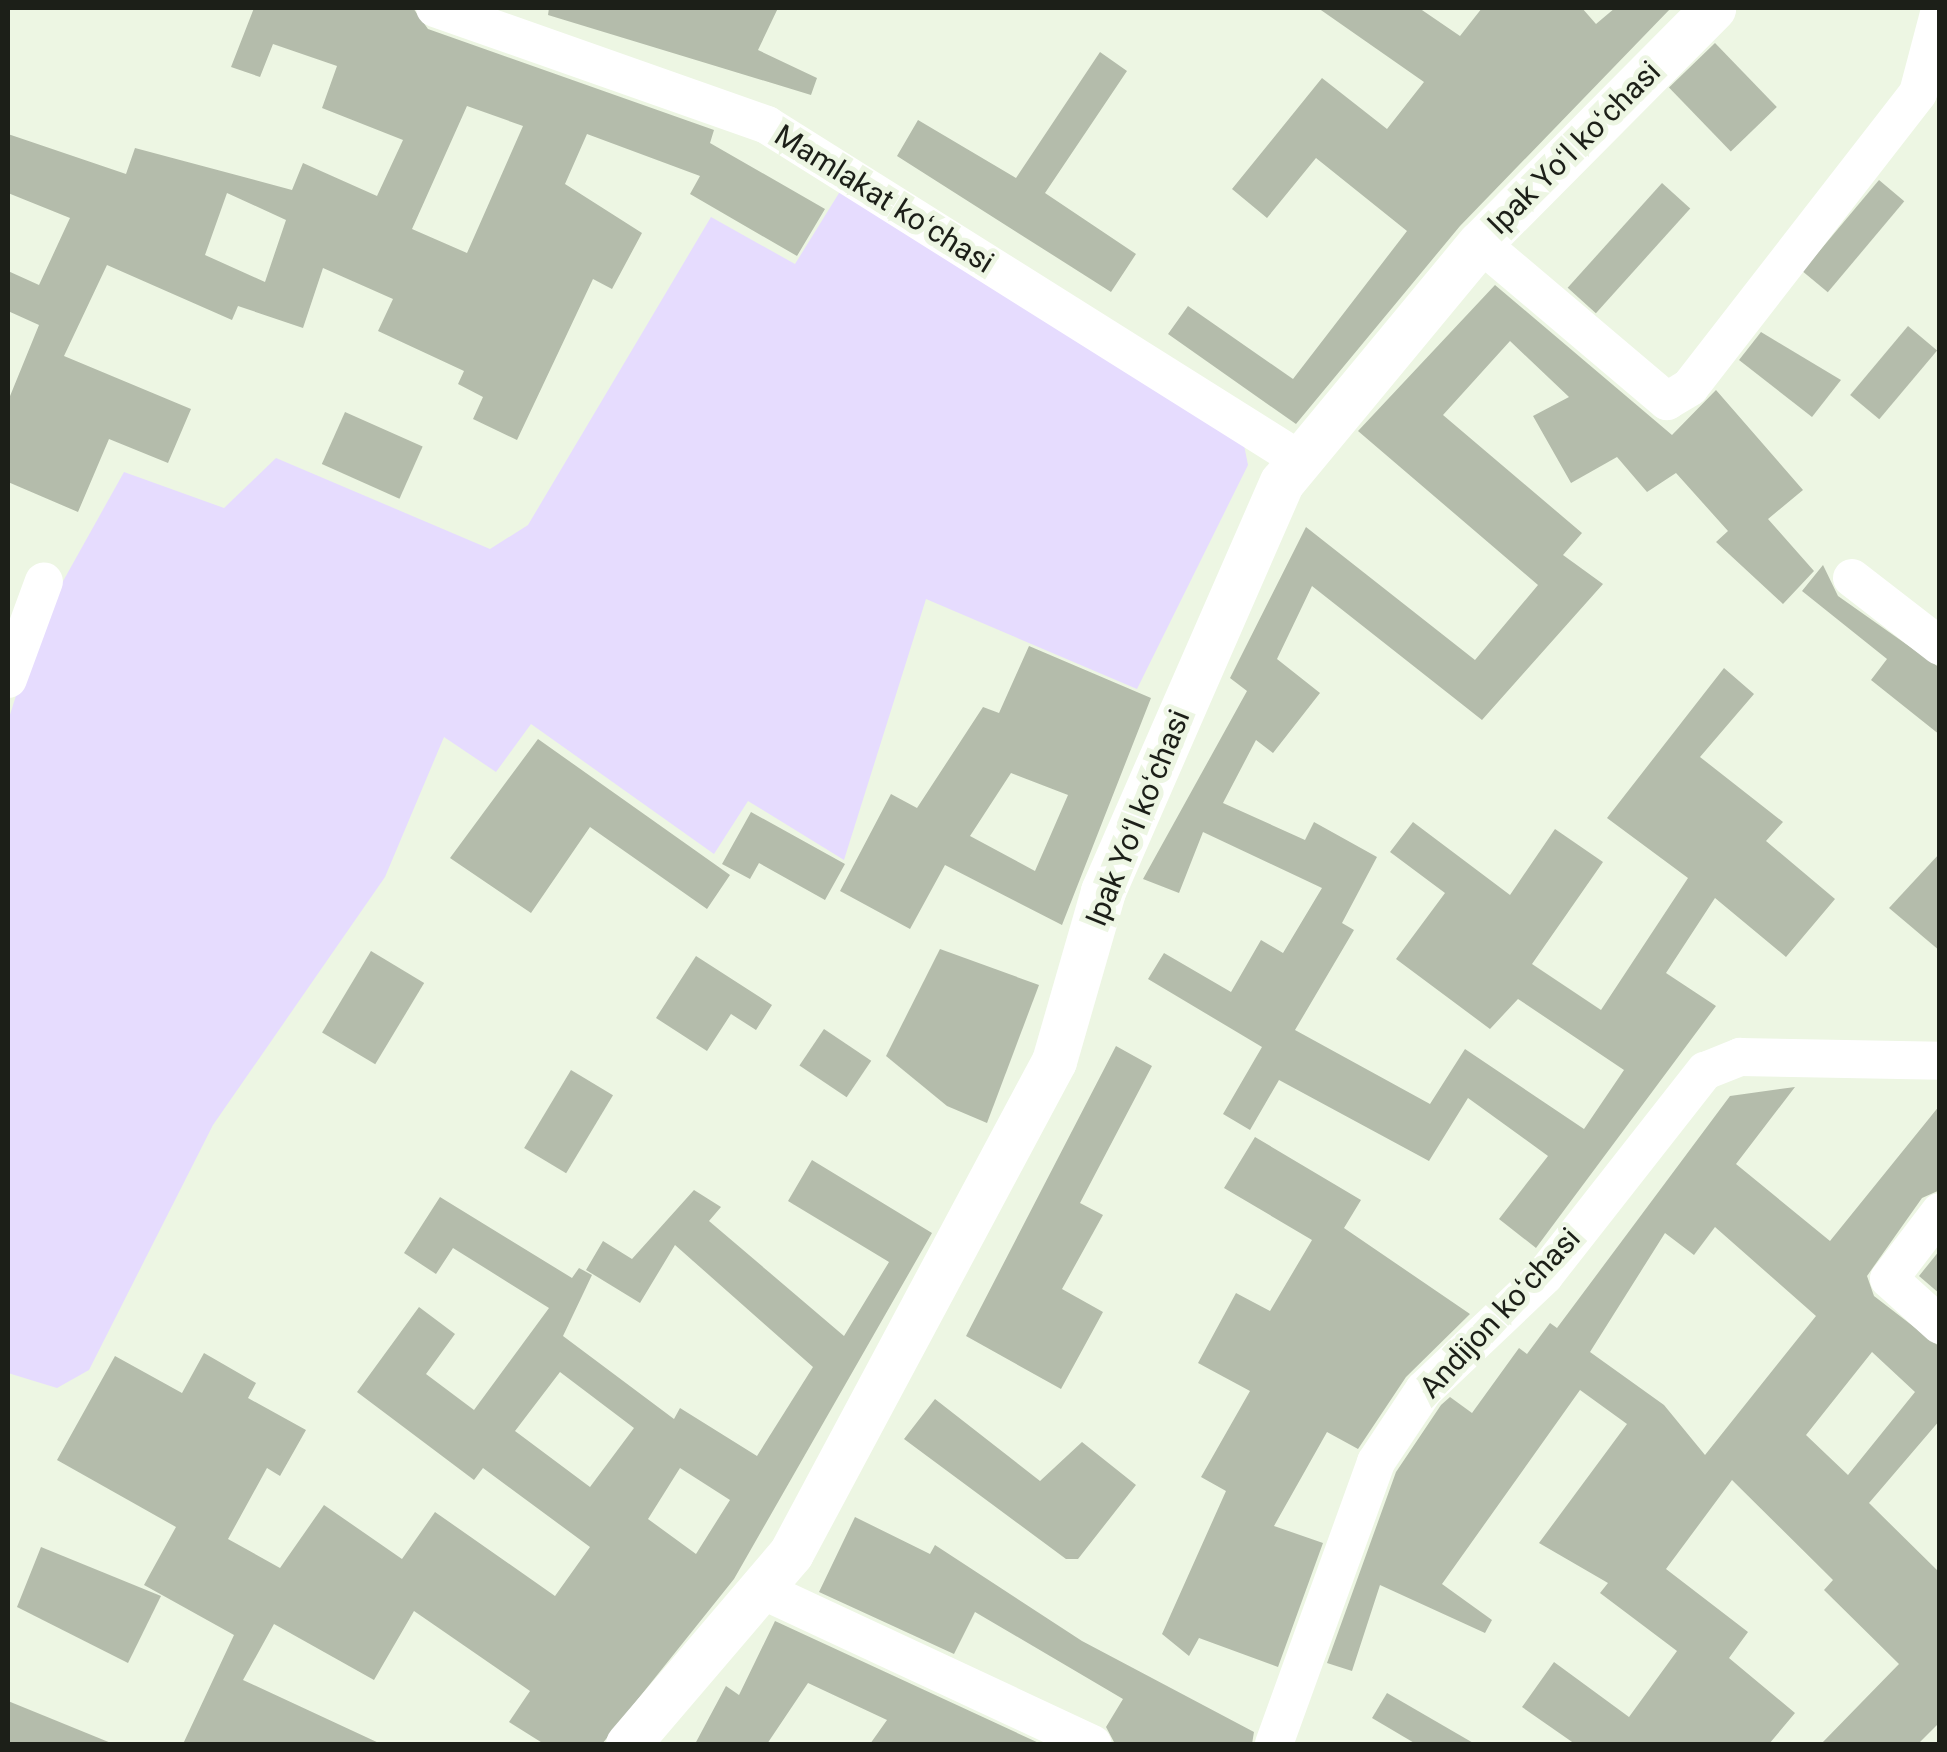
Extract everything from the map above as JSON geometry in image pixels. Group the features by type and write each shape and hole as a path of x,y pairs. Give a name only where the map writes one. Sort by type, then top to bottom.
{"street":[{"name":"Mamlakat koʻchasi","path":"435,8 767,125 1300,460"},
{"name":"Ipak Yoʻl koʻchasi","path":"628,1744 791,1553 1054,1061 1103,891 1282,482 1480,243 1712,8"},
{"path":"1480,243 1667,401 1690,387 1918,93 1940,10"},
{"path":"1852,578 1940,646"},
{"path":"8,679 44,582"},
{"name":"Andijon koʻchasi","path":"1274,1744 1376,1462 1424,1390 1544,1276 1705,1071 1740,1057 1940,1062"},
{"path":"1940,1212 1889,1279 1940,1325"},
{"path":"760,1589 1093,1744"}],"shaded area":[{"path":"844,185 1241,430 1248,465 1137,689 926,599 844,860 748,801 714,854 531,724 496,772 444,737 385,877 213,1125 89,1370 57,1388 8,1373 8,721 38,626 124,472 224,508 276,458 490,549 528,525 711,217 795,264"}],"building":[{"path":"254,8 413,8 428,29 714,130 710,143 825,209 797,256 690,194 700,176 587,134 565,184 642,233 612,289 593,279 517,440 473,419 483,397 458,384 464,371 378,331 393,299 323,268 303,328 238,306 232,320 107,265 64,356 191,409 168,463 109,439 78,512 8,482 8,401 39,325 8,311 8,271 39,285 70,218 8,193 8,134 126,174 135,148 292,190 303,163 377,196 403,140 322,108 337,66 273,44 260,77 231,67","holes":["467,106 523,126 467,253 412,229","227,193 286,220 265,282 205,255"]},
{"path":"549,8 778,8 758,50 817,78 811,95 548,15"},
{"path":"1318,8 1419,8 1460,36 1482,8 1582,8 1596,24 1615,8 1671,8 1460,226 1296,424 1168,334 1188,306 1293,379 1407,231 1316,158 1267,218 1232,189 1322,78 1387,129 1424,82"},
{"path":"1715,43 1777,107 1731,151 1669,87"},
{"path":"1100,52 1127,71 1045,193 1136,254 1111,292 897,156 918,120 1016,178"},
{"path":"1879,180 1904,201 1828,292 1803,271"},
{"path":"1662,183 1690,208 1596,313 1568,288"},
{"path":"1495,285 1672,435 1716,390 1803,490 1768,519 1814,571 1783,604 1716,542 1728,531 1676,473 1647,492 1617,457 1571,483 1533,416 1569,397 1510,341 1443,415 1582,533 1563,555 1603,584 1482,720 1312,586 1277,659 1320,693 1273,753 1256,740 1223,803 1305,840 1314,822 1377,857 1342,923 1354,930 1295,1030 1430,1104 1465,1049 1584,1129 1624,1070 1518,999 1490,1029 1396,959 1445,893 1390,852 1413,822 1510,895 1555,829 1603,862 1532,964 1601,1010 1688,878 1607,818 1724,668 1754,694 1700,757 1783,822 1766,841 1835,899 1786,957 1715,898 1666,973 1716,1006 1536,1248 1499,1219 1548,1156 1468,1098 1429,1161 1279,1080 1250,1130 1223,1114 1262,1047 1148,979 1164,953 1231,992 1261,940 1283,953 1322,888 1203,832 1179,893 1143,879 1247,691 1230,678 1306,527 1475,660 1538,585 1358,431"},
{"path":"1908,326 1937,350 1879,419 1850,395"},
{"path":"1761,332 1841,380 1812,417 1739,360"},
{"path":"345,412 423,447 399,499 322,464"},
{"path":"1823,565 1838,596 1940,668 1940,735 1871,680 1887,659 1802,591"},
{"path":"1029,646 1151,698 1062,925 945,865 910,929 840,891 891,794 917,808 983,707 999,713","holes":["1011,773 1068,795 1035,871 970,836"]},
{"path":"538,739 730,875 707,909 590,827 531,913 450,858"},
{"path":"751,812 845,864 825,900 759,863 750,879 722,864"},
{"path":"1940,853 1940,951 1889,908"},
{"path":"940,949 1039,985 987,1123 947,1106 886,1056"},
{"path":"371,951 424,983 375,1064 322,1032"},
{"path":"696,956 772,1005 756,1030 731,1014 707,1051 656,1018"},
{"path":"824,1029 871,1061 847,1097 799,1065"},
{"path":"1116,1046 1152,1066 1080,1203 1103,1215 1062,1289 1103,1312 1061,1389 966,1336"},
{"path":"571,1070 613,1095 566,1173 524,1148"},
{"path":"1795,1087 1736,1164 1830,1241 1940,1105 1940,1190 1922,1198 1867,1276 1874,1296 1940,1347 1940,1420 1869,1503 1940,1573 1940,1722 1918,1744 1821,1744 1899,1664 1824,1590 1833,1580 1732,1480 1666,1569 1748,1632 1729,1658 1795,1713 1769,1744 1575,1744 1522,1707 1554,1662 1629,1717 1677,1651 1600,1593 1608,1583 1539,1543 1627,1424 1580,1390 1442,1584 1492,1620 1485,1633 1380,1585 1352,1671 1327,1663 1396,1472 1441,1405 1450,1397 1472,1413 1519,1348 1527,1354 1550,1323 1557,1328 1730,1096","holes":["1715,1227 1816,1316 1705,1455 1664,1405 1590,1352 1665,1233 1694,1255","1872,1352 1915,1392 1848,1475 1806,1435"]},
{"path":"1255,1137 1361,1200 1344,1228 1470,1314 1406,1377 1358,1449 1327,1432 1274,1526 1323,1543 1278,1667 1199,1638 1189,1656 1162,1634 1226,1491 1201,1477 1250,1391 1198,1363 1236,1293 1270,1311 1312,1240 1224,1188"},
{"path":"812,1160 932,1233 734,1579 602,1744 544,1744 509,1722 530,1691 414,1611 374,1680 274,1624 243,1680 381,1744 183,1744 234,1635 144,1585 176,1527 57,1460 115,1356 182,1393 204,1353 256,1383 248,1398 306,1430 280,1476 267,1468 228,1539 280,1568 324,1505 402,1559 435,1512 555,1596 590,1547 483,1468 474,1480 357,1392 419,1307 455,1334 426,1374 474,1410 549,1308 453,1248 436,1274 404,1253 440,1197 572,1278 579,1268 592,1275 563,1336 674,1419 680,1408 757,1456 813,1367 675,1245 640,1303 586,1270 603,1241 632,1259 694,1190 721,1207 709,1221 844,1336 889,1262 788,1201","holes":["560,1372 634,1428 590,1487 515,1431","680,1468 730,1500 696,1554 648,1519"]},
{"path":"1940,1250 1940,1294 1919,1276"},
{"path":"935,1399 1040,1481 1082,1442 1136,1485 1078,1559 1066,1559 904,1439"},
{"path":"855,1517 930,1554 935,1545 1082,1641 1254,1732 1252,1744 1115,1744 1106,1727 1123,1699 975,1612 954,1654 819,1592"},
{"path":"41,1547 161,1596 128,1663 17,1607"},
{"path":"775,1621 1041,1744 870,1744 887,1720 808,1683 767,1744 695,1744 726,1686 739,1695"},
{"path":"1387,1693 1475,1744 1416,1744 1372,1718"},
{"path":"8,1701 111,1743 111,1744 8,1744"}]}
